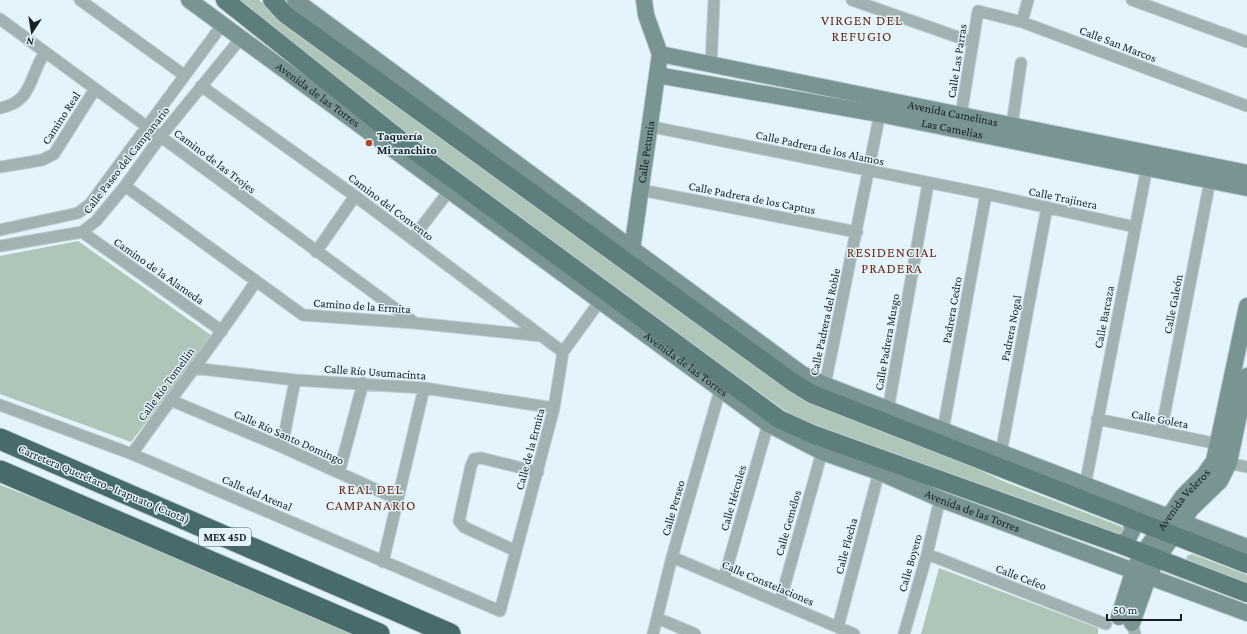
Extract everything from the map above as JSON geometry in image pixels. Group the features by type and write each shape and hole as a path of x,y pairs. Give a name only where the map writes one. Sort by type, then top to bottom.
{"highway":[{"name":"Carretera Querétaro - Irapuato (Cuota)","path":"0,439 450,634"},
{"name":"MEX 45D","path":"0,471 379,634"}],"main road":[{"name":"Avenida de las Torres","path":"225,0 412,149 779,419 812,434 1088,532 1247,592"},
{"path":"272,0 285,14 791,381 807,391 1129,518 1170,526 1247,564"}],"street":[{"path":"80,0 184,75"},
{"name":"Avenida de las Torres","path":"189,0 768,424 822,452 879,472 940,499 1134,569 1247,613"},
{"path":"295,0 802,374 825,385 888,410 1085,486 1170,526 1247,547"},
{"path":"644,0 646,16 660,54"},
{"path":"711,64 714,0"},
{"path":"852,0 972,42"},
{"path":"1022,22 1028,0"},
{"path":"1132,0 1247,42"},
{"name":"Calle Las Parras","path":"961,115 978,11"},
{"name":"Calle San Marcos","path":"978,11 1022,22 1247,106"},
{"name":"Camino de las Trojes","path":"0,19 316,252 415,323"},
{"name":"Calle Paseo del Campanario","path":"0,230 78,213 90,204 148,128 184,75 222,25"},
{"name":"Calle Paseo del Campanario","path":"0,246 82,232 96,221 125,186 160,136 241,38"},
{"path":"0,108 11,106 22,99 45,52"},
{"name":"Calle Petunia","path":"632,250 642,190 648,126 660,54"},
{"name":"Avenida Camelinas","path":"660,54 711,64 881,106 961,115 1012,125 1148,161 1247,172"},
{"path":"1012,125 1021,63"},
{"name":"Las Camelias","path":"657,75 881,106 1148,161 1210,181 1247,188"},
{"name":"Camino del Convento","path":"201,86 355,196 563,352"},
{"name":"Camino Real","path":"0,167 42,160 54,154 95,89"},
{"name":"Calle Padrera del Roble","path":"825,385 857,232 881,106"},
{"name":"Calle Padrera de los Alamos","path":"648,126 928,184 986,194"},
{"name":"Calle Barcaza","path":"1085,486 1148,161"},
{"name":"Calle Galeón","path":"1161,432 1210,181"},
{"name":"Calle Padrera Musgo","path":"888,410 928,184"},
{"name":"Camino de la Ermita","path":"125,186 303,315 415,323 542,336"},
{"name":"Calle Padrera de los Captus","path":"642,190 857,232"},
{"path":"412,240 449,191"},
{"name":"Calle Trajinera","path":"986,194 1135,227"},
{"name":"Padrera Cedro","path":"943,430 986,194"},
{"path":"316,252 355,196"},
{"name":"Padrera Nogal","path":"1001,453 1047,207"},
{"name":"Camino de la Alameda","path":"82,232 222,331"},
{"name":"Calle Río Tomellin","path":"132,454 193,368 222,331 256,281"},
{"name":"Calle de la Ermita","path":"500,611 554,408 563,352 600,302"},
{"name":"Avenida Veleros","path":"1221,462 1218,444 1247,306"},
{"name":"Calle Río Usumacinta","path":"193,368 295,380 363,383 424,388 554,408"},
{"name":"Avenida Veleros","path":"1119,627 1134,569 1150,555 1170,526 1183,496 1204,475 1221,462 1247,376"},
{"path":"282,447 295,380"},
{"path":"339,472 363,383"},
{"path":"383,562 424,388"},
{"name":"Calle Perseo","path":"653,634 672,557 720,390"},
{"name":"Calle Río Santo Domingo","path":"170,400 282,447 398,499"},
{"name":"Calle del Arenal","path":"0,406 132,454 500,611"},
{"name":"Calle Goleta","path":"1097,419 1218,444"},
{"name":"Calle Hércules","path":"724,578 768,424"},
{"name":"Calle Gemélos","path":"780,602 822,452"},
{"path":"516,551 464,527 459,521 471,466 474,459 481,458 538,472"},
{"path":"1221,462 1247,467"},
{"name":"Calle Flecha","path":"838,627 879,472"},
{"name":"Calle Boyero","path":"904,634 927,554 940,499"},
{"path":"1119,544 1128,539 1133,529 1129,518"},
{"path":"996,519 1088,532"},
{"name":"Calle Cefeo","path":"927,554 1119,627"},
{"name":"Avenida Veleros","path":"1119,627 1149,575 1150,555"},
{"name":"Calle Constelaciones","path":"672,557 854,634"},
{"path":"657,618 695,634"}],"green space":[{"path":"238,0 259,0 546,211 956,459 1003,481 1120,526 1125,529 1125,533 1119,537 1026,501 809,424 784,410 353,97 246,4"},
{"path":"78,241 212,336 131,442 0,394 0,256"},
{"path":"0,485 146,541 362,634 0,634"},
{"path":"1192,554 1247,575 1247,585 1188,561 1186,559 1187,556"},
{"path":"939,568 1098,628 1098,634 921,634"}],"place":[{"name":"Taquería Mi ranchito","path":"369,143"}],"district":[{"name":"VIRGEN DEL REFUGIO","path":"862,28"},
{"name":"RESIDENCIAL PRADERA","path":"892,260"},
{"name":"REAL DEL CAMPANARIO","path":"371,498"}]}
